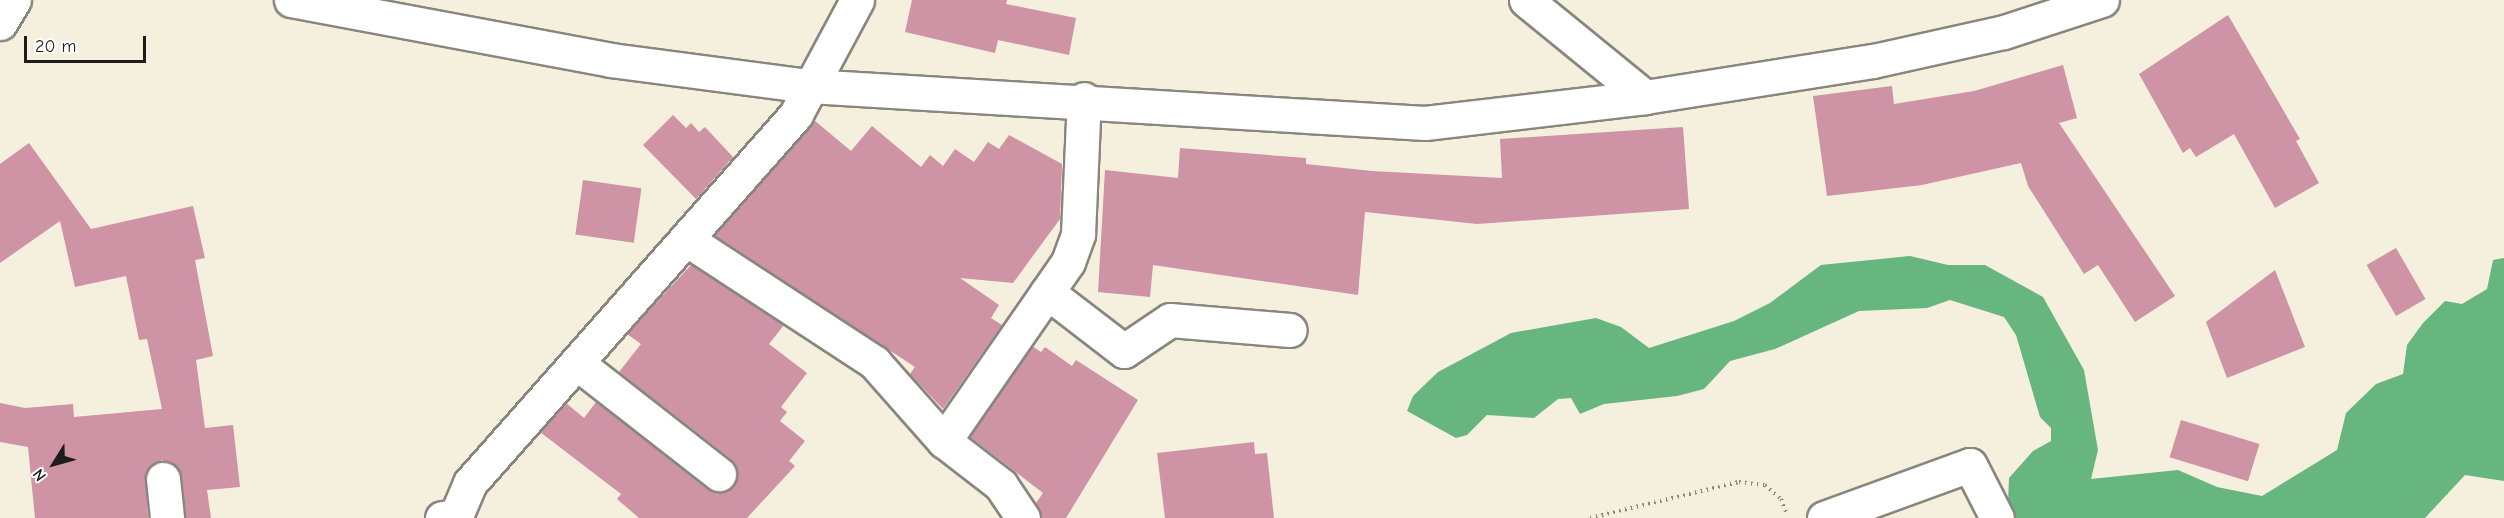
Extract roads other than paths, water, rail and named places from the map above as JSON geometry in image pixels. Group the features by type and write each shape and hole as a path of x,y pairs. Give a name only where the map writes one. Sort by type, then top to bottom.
{"street":[{"path":"0,23 14,0"},
{"path":"291,0 610,60 809,86 1084,99 1425,123 1645,97 1873,62 2004,32 2102,0"},
{"path":"451,517 470,483 578,364 796,114 857,0"},
{"path":"1526,0 1645,97"},
{"path":"944,441 1068,262 1078,234 1084,99"},
{"path":"686,239 874,362 944,441 1001,485 1023,518"},
{"path":"1047,292 1124,351 1170,320 1290,330"},
{"path":"578,364 719,474"},
{"path":"1824,518 1970,465 1997,518"},
{"path":"163,479 167,518"}]}
